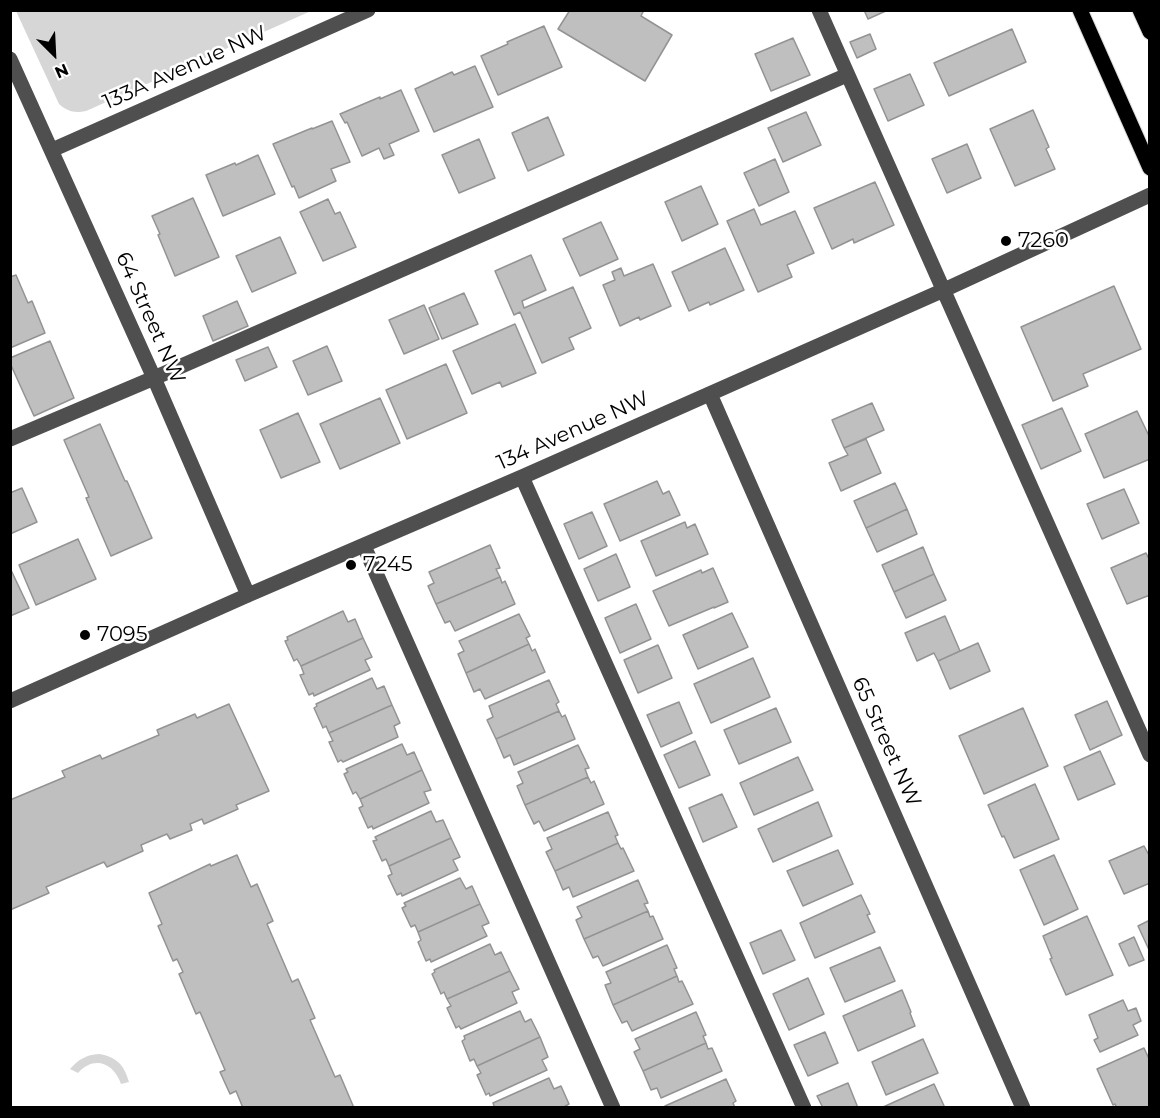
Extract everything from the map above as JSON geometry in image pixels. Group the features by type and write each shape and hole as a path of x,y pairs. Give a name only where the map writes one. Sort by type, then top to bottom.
{"main road":[{"path":"1080,10 1149,168"},
{"path":"1140,10 1149,32"}],"street":[{"name":"133A Avenue NW","path":"52,150 368,10"},
{"path":"819,10 1149,755"},
{"name":"64 Street NW","path":"10,59 154,378 248,595"},
{"path":"10,439 847,75"},
{"name":"134 Avenue NW","path":"10,701 710,394 944,290 1149,195"},
{"name":"65 Street NW","path":"710,394 1023,1107"},
{"path":"522,477 804,1107"},
{"path":"364,546 613,1107"}],"shaded area":[{"path":"16,11 311,11 86,111 78,112 59,104"},
{"path":"99,1054 111,1057 119,1063 129,1082 121,1084 114,1071 103,1064 90,1064 78,1073 70,1069 83,1058"}],"building":[{"path":"570,10 644,10 641,16 672,35 645,81 558,29"},
{"path":"864,10 888,10 868,19"},
{"path":"544,26 562,67 498,95 481,56"},
{"path":"1012,29 1026,62 949,96 934,63"},
{"path":"870,34 876,49 857,58 850,42"},
{"path":"793,38 810,75 771,91 755,54"},
{"path":"475,66 493,107 434,132 415,89 452,72 454,75"},
{"path":"910,74 924,105 888,121 874,89"},
{"path":"401,90 419,131 389,144 394,155 384,159 379,148 362,156 347,122 345,123 340,114"},
{"path":"1033,110 1049,147 1046,149 1055,169 1015,186 990,129"},
{"path":"806,112 821,145 783,162 768,128"},
{"path":"548,117 564,155 528,171 512,133"},
{"path":"332,121 350,162 331,169 336,181 299,198 273,144"},
{"path":"479,139 495,178 459,193 442,155"},
{"path":"967,144 981,178 947,193 932,159"},
{"path":"258,155 275,194 223,216 206,175"},
{"path":"775,159 789,192 759,206 744,173"},
{"path":"875,182 894,225 854,243 853,239 832,249 814,208"},
{"path":"701,186 718,224 682,241 665,202"},
{"path":"193,198 219,257 175,276 152,216"},
{"path":"328,199 335,214 340,212 356,247 323,261 300,212"},
{"path":"754,209 761,225 795,211 814,253 787,265 792,277 758,292 727,221"},
{"path":"601,222 618,259 580,276 563,239"},
{"path":"280,237 296,273 252,292 236,256"},
{"path":"725,248 744,290 710,305 709,302 689,311 672,272"},
{"path":"531,255 546,290 522,301 524,308 573,287 591,328 569,338 574,349 542,363 520,312 514,315 495,271"},
{"path":"653,264 671,306 620,326 603,285 615,280 612,272 621,268 624,276"},
{"path":"16,275 28,303 32,301 45,333 10,348 10,277"},
{"path":"1114,286 1141,349 1083,374 1088,386 1053,401 1021,327"},
{"path":"464,293 478,324 442,339 429,308"},
{"path":"237,301 248,326 213,341 203,316"},
{"path":"424,305 439,339 404,354 389,320"},
{"path":"515,324 536,373 502,387 500,382 472,394 453,351"},
{"path":"50,341 74,398 34,416 10,363 10,358"},
{"path":"327,346 342,381 308,395 293,361"},
{"path":"268,347 277,367 245,381 236,360"},
{"path":"446,364 467,413 407,439 386,390"},
{"path":"380,398 400,443 340,469 320,424"},
{"path":"872,403 884,430 844,448 832,420"},
{"path":"1062,408 1081,451 1041,469 1022,425"},
{"path":"1137,411 1150,438 1150,459 1104,478 1085,434"},
{"path":"298,413 320,462 281,478 260,430"},
{"path":"100,424 152,538 111,556 64,440"},
{"path":"866,439 881,473 841,491 829,463 848,455 844,448"},
{"path":"657,481 663,494 669,491 680,515 620,541 604,504"},
{"path":"895,483 907,509 866,528 854,501"},
{"path":"22,488 37,522 10,534 10,493"},
{"path":"1124,489 1139,523 1102,539 1087,504"},
{"path":"907,509 917,534 877,552 866,528"},
{"path":"592,512 607,546 579,559 564,524"},
{"path":"685,522 687,528 695,524 708,554 656,576 641,541"},
{"path":"78,539 96,579 36,605 19,565"},
{"path":"490,545 500,568 496,569 500,577 436,604 428,586 434,583 429,572"},
{"path":"923,547 934,574 894,592 882,565"},
{"path":"1146,553 1150,561 1150,595 1127,604 1111,568"},
{"path":"616,554 630,587 598,601 584,569"},
{"path":"10,568 29,608 10,616"},
{"path":"713,568 728,602 669,626 653,591 701,570 702,573"},
{"path":"934,574 946,600 906,618 894,592"},
{"path":"500,577 502,583 505,581 515,604 455,631 450,621 445,623 436,604"},
{"path":"636,604 651,639 620,653 605,618"},
{"path":"343,611 348,622 355,619 363,638 301,666 297,659 294,661 285,641 288,640 287,637"},
{"path":"732,613 748,647 698,669 683,635"},
{"path":"519,614 530,636 526,638 529,644 466,673 458,654 464,651 459,641"},
{"path":"945,616 960,651 938,661 934,653 917,661 905,633"},
{"path":"363,638 372,657 365,660 370,670 314,696 313,693 309,695 300,675 304,674 301,666"},
{"path":"978,643 990,671 950,689 938,661"},
{"path":"529,644 532,651 535,649 545,672 485,699 480,689 474,692 466,673"},
{"path":"658,645 672,678 638,693 624,660"},
{"path":"753,658 770,697 711,723 694,684"},
{"path":"372,678 377,689 384,686 392,705 329,733 326,726 323,728 314,708 316,704"},
{"path":"549,680 559,702 556,704 559,711 496,739 487,720 493,717 489,706"},
{"path":"1107,701 1122,735 1090,750 1075,715"},
{"path":"679,702 692,733 661,747 647,715"},
{"path":"229,704 269,791 236,805 238,809 204,824 202,819 190,824 192,830 170,839 167,834 141,845 143,851 107,867 104,862 46,887 49,893 10,910 10,800 65,777 62,771 100,755 102,759 159,735 157,730 195,714 197,718"},
{"path":"392,705 400,723 394,726 398,737 343,762 341,760 338,762 329,742 333,741 329,733"},
{"path":"776,708 791,742 739,764 724,730"},
{"path":"1023,708 1048,766 984,794 959,736"},
{"path":"559,711 562,717 565,715 575,739 514,765 510,755 504,758 496,739"},
{"path":"695,741 710,775 679,788 664,755"},
{"path":"402,744 407,755 414,752 422,770 360,799 356,792 353,794 344,774 348,772 346,769"},
{"path":"578,745 589,768 585,769 588,777 525,805 517,786 523,783 518,772"},
{"path":"1100,751 1115,784 1078,800 1064,767"},
{"path":"798,757 813,790 754,815 740,783"},
{"path":"422,770 431,790 424,792 429,803 373,829 372,826 368,828 359,808 363,806 360,799"},
{"path":"588,777 591,783 594,781 604,804 544,831 539,821 534,824 525,805"},
{"path":"1035,784 1059,839 1014,858 988,805"},
{"path":"722,794 737,827 703,842 689,808"},
{"path":"818,802 832,836 773,862 758,829"},
{"path":"431,811 436,822 443,820 451,838 389,866 386,859 382,861 373,841 377,840 375,837"},
{"path":"608,812 618,835 615,836 618,843 555,871 546,852 552,849 547,838"},
{"path":"451,838 460,857 453,860 458,870 402,896 401,893 397,895 388,876 392,874 389,866"},
{"path":"618,843 621,849 623,848 634,871 573,897 569,887 563,890 555,871"},
{"path":"1144,846 1150,857 1150,883 1124,894 1109,861"},
{"path":"838,850 853,884 803,906 787,871"},
{"path":"237,855 251,887 257,884 273,921 267,924 292,982 298,979 315,1018 310,1020 335,1077 340,1075 354,1108 243,1108 236,1091 230,1094 220,1072 225,1070 200,1012 196,1014 179,974 183,972 177,959 173,961 158,926 162,924 149,893 210,864 211,866"},
{"path":"1054,855 1078,909 1044,925 1020,870"},
{"path":"460,878 466,889 472,886 480,904 418,932 415,925 411,927 402,908 406,906 404,903"},
{"path":"638,880 648,903 644,904 648,911 584,939 576,920 582,917 577,907"},
{"path":"861,895 875,932 815,958 800,923"},
{"path":"480,904 489,923 482,926 487,936 431,962 430,959 426,961 418,942 421,940 418,932"},
{"path":"648,911 650,917 653,916 663,939 603,966 598,956 593,958 584,939"},
{"path":"1087,916 1113,975 1066,995 1050,959 1052,958 1043,936"},
{"path":"1150,920 1150,952 1138,926"},
{"path":"781,930 795,960 763,974 750,943"},
{"path":"1134,937 1144,960 1129,966 1119,944"},
{"path":"490,944 495,955 501,952 510,971 447,999 444,992 441,994 432,974 434,970"},
{"path":"667,945 677,968 674,969 677,976 613,1005 605,985 611,983 606,972"},
{"path":"880,947 895,981 845,1002 830,968"},
{"path":"510,971 519,989 512,992 517,1003 461,1029 459,1026 456,1028 447,1008 451,1006 447,999"},
{"path":"677,976 679,982 682,981 693,1004 632,1031 627,1021 622,1023 613,1005"},
{"path":"808,978 824,1014 789,1030 773,994"},
{"path":"902,990 915,1026 858,1051 843,1016"},
{"path":"1123,1000 1128,1011 1136,1008 1141,1021 1133,1025 1138,1035 1100,1052 1094,1040 1098,1038 1089,1015"},
{"path":"520,1011 525,1022 531,1019 540,1037 477,1066 474,1059 470,1061 462,1041 465,1039 464,1036"},
{"path":"696,1012 706,1035 703,1036 706,1043 643,1071 634,1052 640,1049 635,1039"},
{"path":"825,1032 838,1063 808,1076 794,1045"},
{"path":"540,1037 548,1057 542,1060 547,1070 490,1096 489,1093 486,1095 477,1075 481,1073 477,1066"},
{"path":"923,1039 938,1073 886,1095 872,1062"},
{"path":"706,1043 708,1049 712,1048 722,1071 661,1098 657,1088 651,1090 643,1071"},
{"path":"1144,1048 1150,1061 1150,1108 1117,1108 1115,1104 1113,1105 1097,1069"},
{"path":"549,1078 554,1089 561,1086 569,1104 562,1108 491,1108 494,1106 493,1103"},
{"path":"726,1079 736,1101 733,1103 735,1108 666,1108 665,1106"},
{"path":"848,1083 858,1108 823,1108 817,1096"},
{"path":"934,1084 945,1108 881,1108"}],"place":[{"name":"7260","path":"1006,241"},
{"name":"7245","path":"351,565"},
{"name":"7095","path":"85,635"}]}
